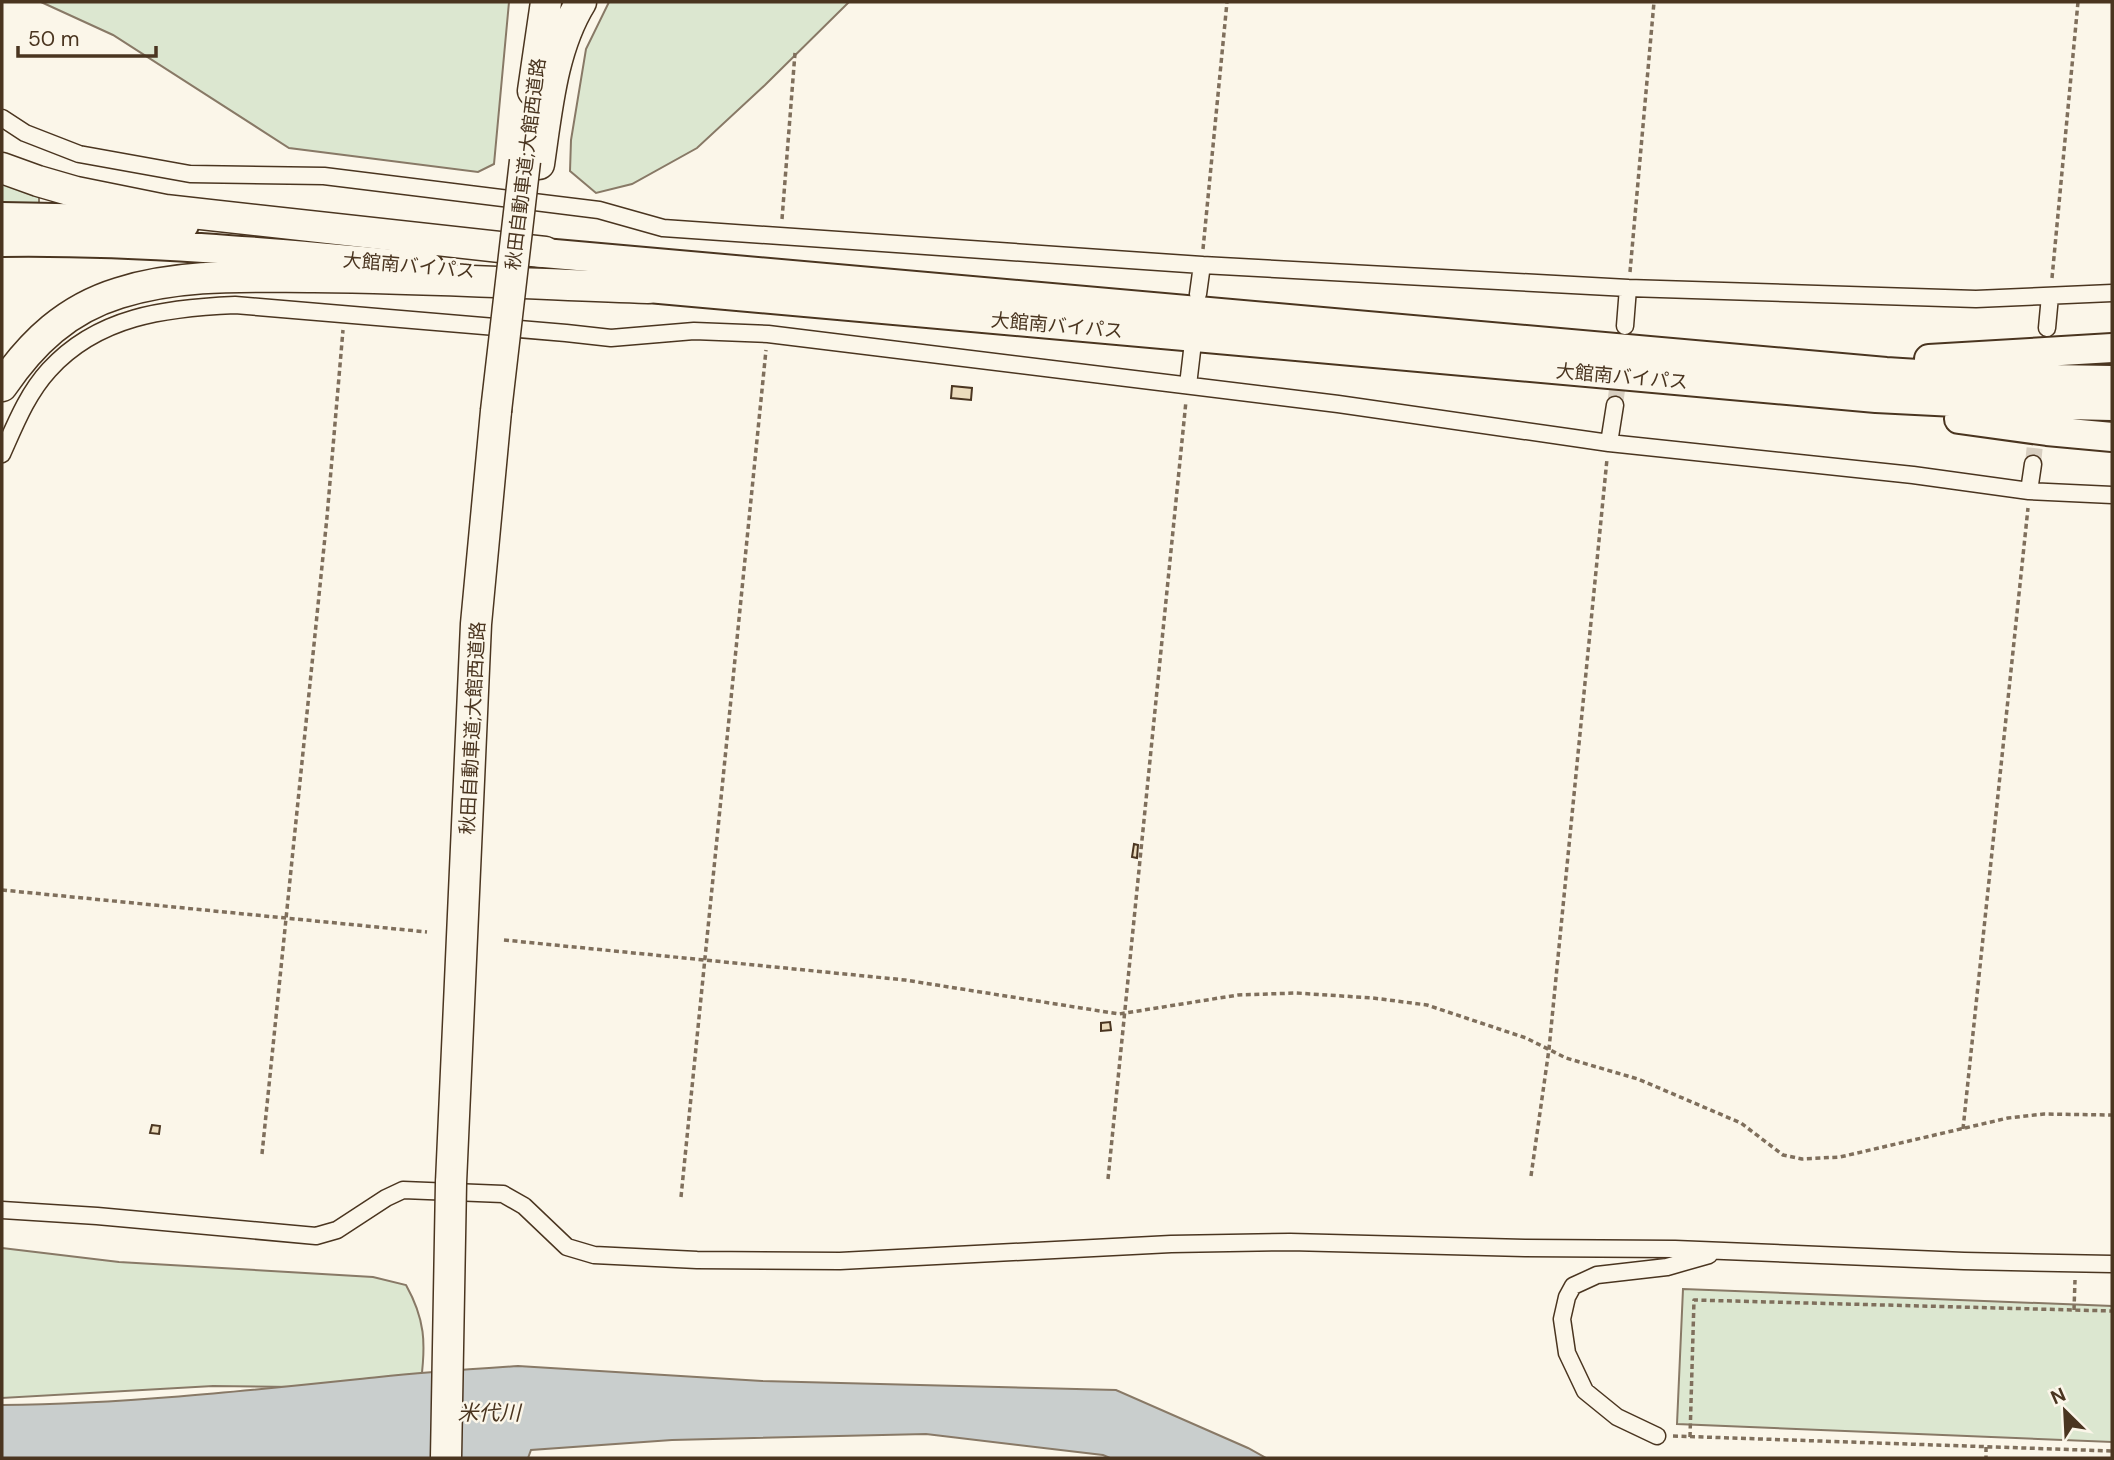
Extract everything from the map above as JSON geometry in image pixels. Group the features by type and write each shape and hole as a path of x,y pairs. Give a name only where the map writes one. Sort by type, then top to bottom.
{"highway":[{"path":"534,87 540,2"},
{"name":"秋田自動車道;大館西道路","path":"446,1458 451,1183 476,624 496,411 532,162 534,87 546,2"},
{"path":"532,162 565,34 582,2"},
{"path":"2,167 76,192 165,210 545,253"},
{"name":"大館南バイパス","path":"2,218 109,219 545,253 1674,367 1876,398 1975,404 2112,406"},
{"name":"大館南バイパス","path":"2,242 159,245 276,253 648,288 1674,367 2112,380"},
{"path":"2,386 40,338 63,320 118,293 150,285 228,277 304,277 648,288"},
{"path":"1674,367 1800,359 1955,358 2112,348"},
{"path":"1674,367 2033,429 2112,437"}],"street":[{"path":"2,118 25,133 79,154 190,174 324,176 599,210 663,228 1202,265 1628,288 1976,299 2112,293"},
{"path":"1198,294 1202,265"},
{"path":"1625,326 1628,288"},
{"path":"2047,328 2050,296"},
{"path":"2,454 24,405 48,370 82,340 141,316 183,308 235,305 611,338 694,331 768,334 1338,404 1609,443 1913,475 2029,491 2112,495"},
{"path":"1188,385 1192,351"},
{"path":"1609,443 1615,405"},
{"path":"2029,491 2033,464"},
{"path":"2,1210 316,1236 337,1230 403,1190 503,1194 524,1206 567,1247 594,1255 697,1260 840,1261 1157,1245 1290,1242 1675,1249 2112,1264"},
{"path":"1657,1436 1617,1417 1585,1391 1567,1353 1562,1319 1567,1297 1573,1286 1597,1275 1667,1267 1725,1251"}],"path":[{"path":"1202,265 1227,2"},
{"path":"1628,288 1654,2"},
{"path":"2050,296 2078,2"},
{"path":"781,235 794,53"},
{"path":"262,1154 345,314"},
{"path":"681,1197 768,334"},
{"path":"1108,1179 1188,385"},
{"path":"1531,1176 1549,1049 1609,443"},
{"path":"1964,1129 2029,491"},
{"path":"2,890 427,932"},
{"path":"504,940 905,980 1108,1013 1125,1013 1238,995 1296,993 1427,1005 1526,1038 1566,1058 1638,1079 1741,1123 1783,1155 1802,1159 1840,1157 2008,1118 2044,1114 2112,1115"},
{"path":"2074,1311 2075,1264"},
{"path":"2112,1311 1694,1300 1690,1437 2112,1451"},
{"path":"1986,1447 1986,1458"}],"green space":[{"path":"41,2 509,2 494,164 478,172 289,148 113,35"},
{"path":"609,2 849,2 697,148 632,184 596,193 570,171 571,140 586,49"},
{"path":"2,183 39,195 39,203 2,203"},
{"path":"2,1248 119,1262 373,1277 406,1285 417,1309 422,1331 421,1381 372,1388 213,1386 2,1398"},
{"path":"1683,1289 2112,1306 2112,1442 1677,1424"}],"water":[{"name":"米代川","path":"518,1366 762,1381 1116,1390 1266,1458 1110,1458 926,1434 672,1440 531,1450 528,1458 2,1458 2,1405 144,1399"}],"building":[{"path":"952,386 972,388 971,400 951,398"},
{"path":"1134,844 1138,845 1137,858 1132,857"},
{"path":"1110,1022 1111,1030 1101,1031 1101,1023"},
{"path":"152,1125 160,1126 159,1134 150,1133"}],"tunnel":[{"path":"1615,405 1620,367"},
{"path":"2033,464 2037,424"}]}
